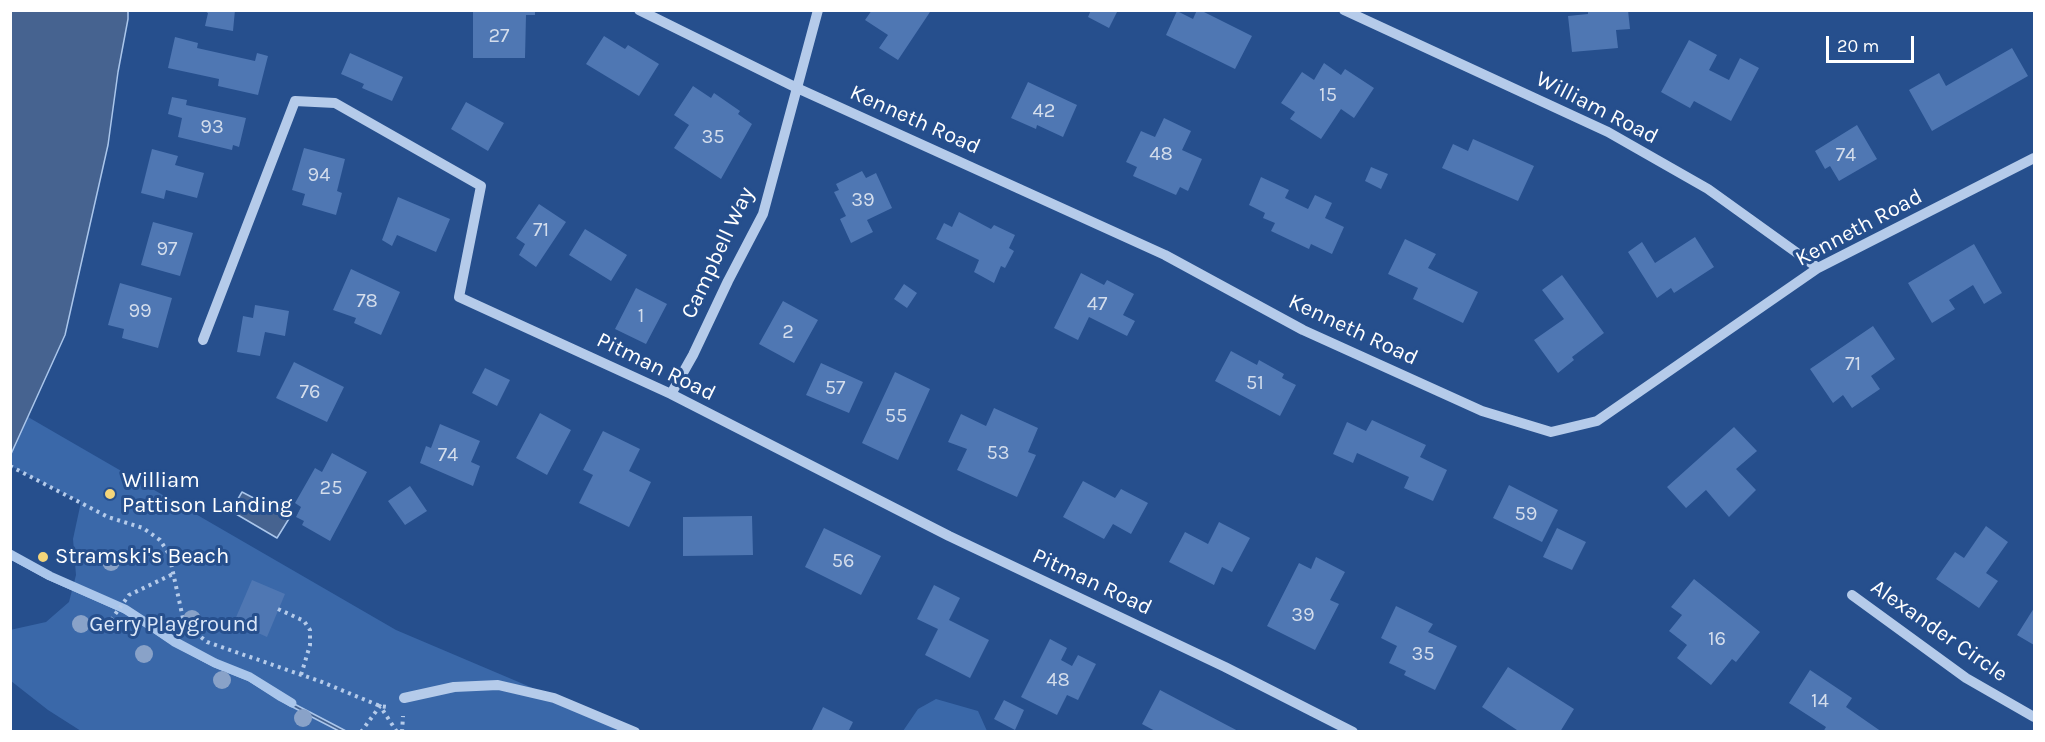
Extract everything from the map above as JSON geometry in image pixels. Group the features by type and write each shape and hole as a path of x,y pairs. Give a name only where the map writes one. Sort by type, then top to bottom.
{"street":[{"name":"Kenneth Road","path":"639,10 797,88 1165,255 1303,330 1482,411 1551,432 1597,421 1818,268 2034,158"},
{"name":"Campbell Way","path":"671,394 693,355 763,214 818,10"},
{"name":"William Road","path":"1344,10 1608,132 1708,189 1818,268"},
{"name":"Pitman Road","path":"203,340 294,101 335,103 481,186 459,297 671,394 949,536 1225,667 1353,732"},
{"name":"Alexander Circle","path":"1852,595 1966,678 2034,717"},
{"path":"404,698 454,687 498,685 554,698 635,732"}],"path":[{"path":"10,466 108,517 143,528 159,540 169,554 184,623 207,642 380,706 392,707 404,698"},
{"path":"111,620 129,595 173,574"},
{"path":"278,609 304,621 310,630 310,645 301,675"},
{"path":"361,732 380,706"},
{"path":"380,706 397,732"}],"green space":[{"name":"Gerry Playground","path":"28,417 396,630 634,731 81,731 48,710 11,681 10,630 46,622 69,602 76,575 73,539 81,502 11,466 10,454"},
{"path":"936,699 978,711 987,731 903,731 918,709"}],"shaded area":[{"path":"11,10 128,11 128,19 108,145 65,335 11,454"},
{"path":"242,492 290,517 277,538 231,511"},
{"path":"10,554 50,576 125,609 174,641 215,663 250,677 281,697 346,731 339,731 279,700 248,680 213,666 172,645 125,613 48,579 11,559"}],"building":[{"path":"203,10 235,10 233,31 205,26 208,13"},
{"path":"473,10 535,10 535,15 526,15 525,58 473,58"},
{"path":"872,10 928,10 930,12 898,60 879,48 888,35 865,20"},
{"path":"1091,10 1118,10 1109,28 1088,17"},
{"path":"1197,10 1252,36 1235,69 1166,35 1177,11 1193,19"},
{"path":"1588,10 1628,10 1630,29 1616,30 1618,48 1572,52 1568,16 1588,14"},
{"path":"604,36 625,49 628,45 659,64 639,96 586,64"},
{"path":"175,37 198,43 197,48 255,61 257,53 268,56 258,95 218,86 219,79 168,68"},
{"path":"1689,40 1717,55 1709,70 1729,80 1740,58 1759,68 1731,121 1694,101 1690,108 1661,92"},
{"path":"2012,48 2028,76 1932,131 1909,90 1939,73 1946,86"},
{"path":"350,53 403,77 392,101 362,88 364,84 341,74"},
{"path":"1324,63 1341,75 1345,69 1374,88 1354,118 1341,109 1321,139 1290,119 1295,112 1281,103 1302,72 1314,80"},
{"path":"1028,82 1077,105 1063,137 1037,125 1036,129 1011,118"},
{"path":"693,86 711,98 714,93 740,111 738,114 752,124 721,179 674,148 689,125 674,115"},
{"path":"172,97 187,100 186,105 246,118 239,147 233,145 232,150 178,137 182,118 168,114"},
{"path":"466,102 504,123 488,151 451,129"},
{"path":"1164,118 1191,131 1182,150 1202,159 1188,191 1180,187 1176,195 1133,176 1137,167 1126,162 1141,131 1155,137"},
{"path":"1857,125 1877,159 1839,181 1830,166 1825,169 1815,151"},
{"path":"1473,139 1534,166 1518,201 1442,168 1453,144 1468,151"},
{"path":"304,148 345,159 337,191 342,193 336,215 302,205 305,194 292,190"},
{"path":"152,149 178,156 175,165 204,173 197,198 166,190 164,199 141,193"},
{"path":"1371,167 1388,174 1381,189 1365,181"},
{"path":"862,171 866,178 876,173 892,208 867,220 873,232 851,243 840,219 846,216 834,192 839,190 836,184"},
{"path":"1261,177 1289,190 1285,198 1308,209 1315,195 1332,203 1325,218 1344,227 1332,254 1311,244 1309,249 1271,231 1275,223 1263,218 1265,213 1249,205"},
{"path":"398,197 450,219 436,252 397,235 392,246 382,240"},
{"path":"539,204 566,222 536,267 519,255 525,244 516,238"},
{"path":"959,212 991,229 994,225 1015,235 1009,248 1014,251 1005,268 1001,266 994,283 974,272 979,260 936,239 944,223 952,227"},
{"path":"153,222 193,233 180,276 141,265"},
{"path":"585,229 627,255 611,281 569,255"},
{"path":"1695,237 1714,267 1674,293 1671,288 1657,298 1628,252 1642,242 1655,263"},
{"path":"1405,239 1436,254 1428,268 1478,292 1463,323 1413,299 1418,288 1388,274"},
{"path":"1974,244 2002,293 1984,304 1973,285 1949,300 1955,309 1932,323 1908,283"},
{"path":"351,269 400,292 381,335 354,323 356,318 333,310"},
{"path":"1081,273 1104,285 1107,280 1134,294 1123,315 1135,321 1127,336 1089,317 1078,340 1054,328"},
{"path":"1562,275 1604,333 1572,357 1574,360 1558,373 1534,340 1564,319 1542,290"},
{"path":"120,283 172,298 158,348 122,338 124,329 108,325"},
{"path":"904,284 917,293 907,308 894,299"},
{"path":"636,288 667,304 646,344 615,329"},
{"path":"783,301 818,320 794,363 759,344"},
{"path":"255,305 289,311 285,336 265,332 260,356 237,352 243,316 253,318"},
{"path":"1873,326 1895,359 1871,376 1880,389 1852,408 1843,395 1833,403 1810,369"},
{"path":"1231,351 1257,365 1259,360 1284,374 1282,378 1296,385 1280,416 1215,381"},
{"path":"294,362 344,387 327,422 276,398"},
{"path":"821,363 863,382 849,413 806,395"},
{"path":"485,368 510,380 497,406 472,393"},
{"path":"895,372 930,389 898,460 862,443"},
{"path":"994,408 1038,428 1028,452 1036,455 1017,497 957,470 967,449 948,442 961,414 986,426"},
{"path":"540,413 571,430 547,475 516,458"},
{"path":"1372,420 1426,445 1420,457 1447,470 1433,501 1404,488 1409,477 1357,453 1353,463 1333,454 1347,422 1366,431"},
{"path":"440,424 480,441 471,462 480,466 473,486 420,463 426,446 431,448"},
{"path":"1734,427 1757,451 1736,469 1756,490 1729,517 1706,490 1686,508 1667,487"},
{"path":"603,431 640,449 629,471 651,482 629,527 579,503 593,475 583,470"},
{"path":"332,453 367,472 330,541 302,525 304,521 296,517 301,507 295,503 315,468 322,472"},
{"path":"1083,481 1115,498 1121,489 1148,503 1131,534 1113,524 1104,539 1063,517"},
{"path":"1509,485 1558,510 1542,542 1493,518"},
{"path":"410,486 427,511 405,525 388,501"},
{"path":"752,516 753,555 683,556 683,517"},
{"path":"1219,522 1250,538 1232,572 1222,567 1214,585 1169,562 1185,532 1208,544"},
{"path":"1986,526 2008,542 1986,573 1998,581 1979,608 1936,579 1955,552 1964,558"},
{"path":"824,528 881,556 861,595 805,567"},
{"path":"1557,528 1586,542 1572,570 1543,557"},
{"path":"1316,557 1345,572 1330,600 1339,604 1315,650 1267,626 1299,563 1311,569"},
{"path":"1694,579 1760,632 1736,662 1732,659 1711,685 1677,658 1687,645 1669,631 1682,615 1671,607"},
{"path":"252,580 285,594 267,637 234,622"},
{"path":"934,585 960,598 949,620 989,640 970,678 925,655 938,629 917,619"},
{"path":"1396,606 1433,624 1428,632 1457,646 1435,690 1404,675 1406,671 1389,663 1397,646 1381,638"},
{"path":"2034,608 2034,645 2017,635"},
{"path":"1050,639 1067,648 1061,660 1072,666 1078,655 1096,664 1078,700 1067,695 1057,715 1021,697"},
{"path":"1508,667 1574,709 1560,732 1520,732 1482,707"},
{"path":"1810,670 1852,698 1846,707 1882,732 1823,732 1826,727 1789,703"},
{"path":"1160,690 1240,732 1157,732 1142,724"},
{"path":"1004,700 1024,710 1015,730 994,719"},
{"path":"823,707 853,722 848,732 811,732"}],"waterway":[{"path":"10,554 50,576 125,609 174,641 215,663 250,677 292,703"}],"place":[{"name":"William Pattison Landing","path":"110,494"},
{"name":"Stramski's Beach","path":"43,557"}]}
